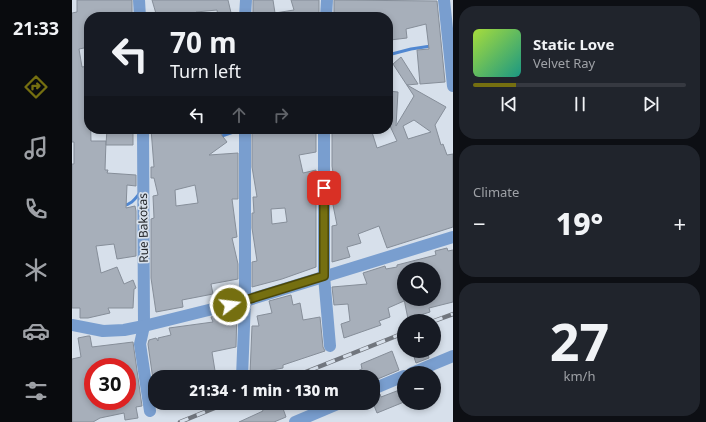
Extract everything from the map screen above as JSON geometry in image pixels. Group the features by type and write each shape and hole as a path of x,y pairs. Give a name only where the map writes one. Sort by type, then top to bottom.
{"street":[{"path":"139,0 140,12"},
{"path":"245,12 246,0"},
{"path":"326,12 327,0"},
{"path":"444,0 453,86"},
{"name":"Rue Bakotas","path":"143,134 144,326 140,344 150,411"},
{"path":"242,370 245,301 245,134"},
{"path":"324,134 324,276 330,346"},
{"path":"72,325 103,331 144,326 245,301 453,238"},
{"path":"429,366 453,356"},
{"path":"380,386 397,379"},
{"path":"295,422 323,410"}],"building":[{"path":"77,0 132,0 132,12 84,12 84,48 79,49 82,67 84,67 84,134 91,134 91,141 106,141 105,170 108,170 107,173 136,175 136,186 127,185 126,208 135,206 136,256 117,259 114,244 96,246 101,273 117,267 124,284 133,280 136,288 134,289 133,308 108,308 110,313 88,318 80,318 80,308 72,308 72,164 74,164 74,142 72,142 72,13 77,12"},
{"path":"152,0 228,0 231,12 217,12 217,10 196,12 156,12"},
{"path":"253,0 273,0 275,12 253,12"},
{"path":"291,0 319,0 319,12 281,12 294,10"},
{"path":"334,0 437,1 445,82 420,84 417,50 429,49 426,24 406,29 407,38 393,40 393,12 334,12"},
{"path":"401,57 418,84 407,85 446,107 435,125 441,145 443,144 447,155 453,154 453,227 387,248 379,226 358,234 361,243 347,247 350,257 332,262 332,226 337,225 332,200 332,186 335,186 332,166 332,134 373,134 377,148 397,141 393,132 393,92 398,92 396,126 414,96 393,64","holes":["414,120 431,132 408,139 403,126"]},
{"path":"107,134 133,134 133,145 106,145"},
{"path":"151,134 221,134 227,142 209,155 238,153 238,199 232,199 237,237 232,238 238,264 238,279 211,284 213,294 182,300 183,307 156,312 151,278 151,219 154,218 153,196 158,195 154,178 151,178 151,167 154,167","holes":["195,185 198,203 176,206 175,190"]},
{"path":"252,134 316,134 316,152 299,155 303,173 316,170 316,267 282,279 252,287 252,262 257,261 252,228 252,213 254,213 253,197 257,197 252,167","holes":["285,208 287,222 272,224 271,209"]},
{"path":"447,248 448,251 453,250 453,302 441,305 441,262 409,262 436,255 435,251"},
{"path":"385,266 386,269 397,267 397,304 388,308 390,317 379,321 381,325 344,338 341,324 350,321 348,304 334,305 332,287 367,284 363,273"},
{"path":"291,295 293,305 300,303 303,320 320,317 323,347 325,351 283,365 283,368 272,370 250,370 252,326 259,326 257,316 272,313 269,301"},
{"path":"405,306 437,306 429,308 430,312 424,314 407,314"},
{"path":"237,311 236,347 212,352 215,370 152,370 148,344 149,340 156,338 158,341 158,338 171,335 169,328 213,322 211,317"},
{"path":"90,336 92,347 133,342 135,358 84,358 84,410 136,410 136,407 138,418 125,420 124,413 100,418 93,422 72,422 72,359 81,357 78,338"},
{"path":"392,351 398,366 397,371 380,378 380,370 360,370 362,369 361,364"},
{"path":"414,358 429,358 416,363"},
{"path":"136,363 142,406 136,407"},
{"path":"397,391 397,405 377,413 376,410 380,410 380,394 381,397"},
{"path":"284,410 286,417 274,422 239,422 263,411"}],"waterway":[{"path":"393,54 431,46"},
{"path":"219,137 228,134"},
{"path":"124,205 131,203 139,194"}],"railway":[{"path":"441,318 453,314"},
{"path":"311,370 397,336"},
{"path":"180,422 210,410"}],"route":[{"path":"230,305 324,276 324,188"}]}
